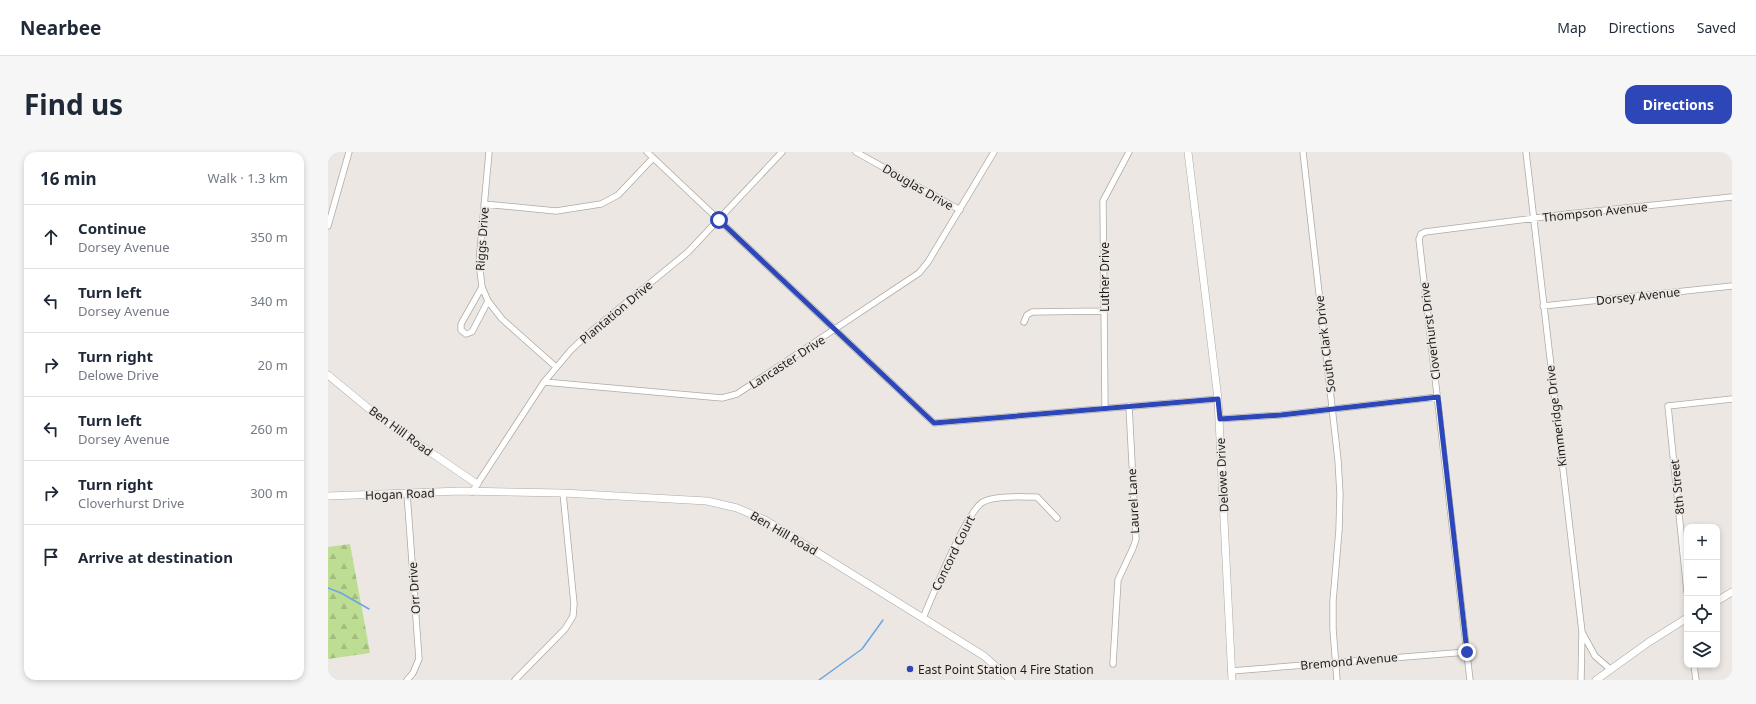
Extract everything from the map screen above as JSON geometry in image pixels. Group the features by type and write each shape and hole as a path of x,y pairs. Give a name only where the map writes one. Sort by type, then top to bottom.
{"street":[{"path":"328,226 349,152"},
{"name":"Riggs Drive","path":"489,152 479,262 482,287 488,301 502,319 556,367"},
{"path":"647,152 934,423 1218,399"},
{"name":"Plantation Drive","path":"472,492 544,382 556,367 588,334 688,252 782,152"},
{"name":"Douglas Drive","path":"856,152 960,210"},
{"name":"Lancaster Drive","path":"544,382 722,398 737,394 919,273 928,262 994,152"},
{"name":"Luther Drive","path":"1105,408 1103,201 1129,152"},
{"name":"Delowe Drive","path":"1188,152 1220,419 1232,680"},
{"name":"South Clark Drive","path":"1303,152 1333,409 1340,494 1339,530 1332,601 1337,680"},
{"name":"Kimmeridge Drive","path":"1526,152 1582,632 1581,680"},
{"path":"484,204 556,211 601,204 618,195 653,158"},
{"name":"Thompson Avenue","path":"1458,228 1533,218 1732,197"},
{"name":"Cloverhurst Drive","path":"1458,228 1425,232 1421,234 1419,239 1470,680"},
{"name":"Dorsey Avenue","path":"1544,306 1732,286"},
{"path":"482,287 461,324 461,330 466,334 472,332 488,301"},
{"path":"1024,322 1027,316 1032,312 1104,311"},
{"name":"Ben Hill Road","path":"328,375 379,417 477,484"},
{"path":"1220,419 1281,415 1438,397"},
{"name":"8th Street","path":"1684,563 1668,406 1732,399"},
{"name":"Laurel Lane","path":"1113,664 1118,580 1136,539 1129,406"},
{"name":"Ben Hill Road","path":"472,492 563,493 707,501 737,508 765,520 984,656 1011,680"},
{"name":"Hogan Road","path":"328,496 472,492"},
{"name":"Orr Drive","path":"407,493 419,659 414,674 407,680"},
{"path":"515,680 565,629 573,616 574,604 563,493"},
{"name":"Concord Court","path":"923,618 955,544 976,508 982,502 992,499 1037,497 1056,518"},
{"path":"1720,599 1732,592"},
{"path":"1596,680 1684,620"},
{"path":"1582,632 1595,656 1602,664 1610,669"},
{"name":"Bremond Avenue","path":"1231,671 1467,652"},
{"path":"1694,668 1696,680"}],"green space":[{"path":"350,544 370,653 328,659 328,547"}],"waterway":[{"path":"328,588 341,593 369,609"},
{"path":"819,680 862,649 883,620"}],"place":[{"name":"East Point Station 4 Fire Station","path":"910,669"}],"route":[{"path":"719,220 934,423 1218,399 1220,419 1281,415 1438,397 1467,652"}]}
